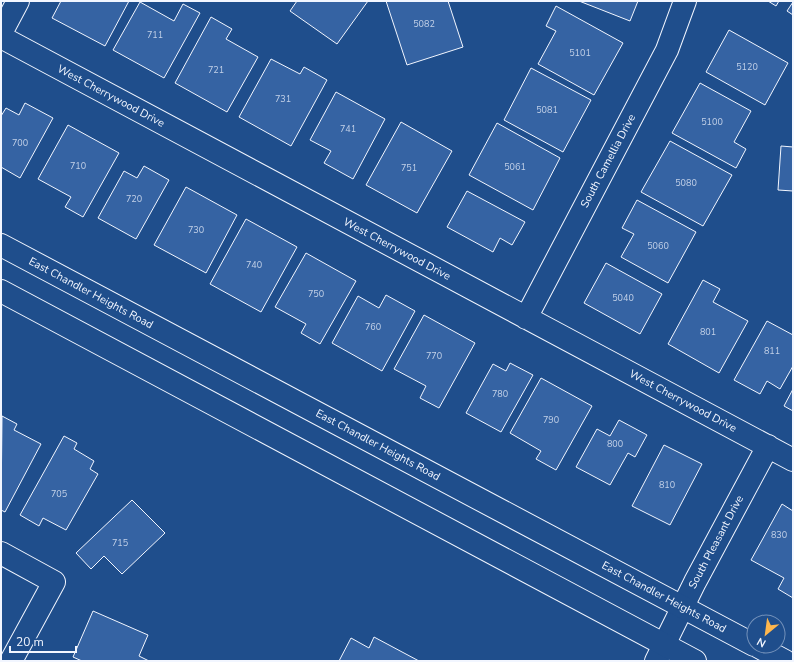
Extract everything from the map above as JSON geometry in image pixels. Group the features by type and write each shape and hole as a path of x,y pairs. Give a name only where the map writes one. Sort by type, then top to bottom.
{"street":[{"path":"1,33 18,1"},
{"name":"South Camellia Drive","path":"526,318 666,50 685,1"},
{"name":"West Cherrywood Drive","path":"1,37 793,460"},
{"name":"East Chandler Heights Road","path":"1,245 746,640"},
{"path":"1,291 660,653 695,661"},
{"name":"South Pleasant Drive","path":"660,653 682,607 768,446"},
{"path":"1,553 54,582 11,661"},
{"name":"East Chandler Heights Road","path":"772,654 785,661"}],"building":[{"path":"61,1 129,1 105,46 52,18"},
{"path":"297,1 368,1 337,44 290,11"},
{"path":"386,1 448,1 463,47 407,65"},
{"path":"579,1 638,1 630,21"},
{"path":"768,1 779,1 776,6"},
{"path":"140,2 174,21 183,4 200,13 164,78 113,50"},
{"path":"793,2 793,15 787,11"},
{"path":"556,6 623,43 594,95 538,64 556,31 546,26"},
{"path":"211,17 232,29 226,39 258,57 227,112 175,83"},
{"path":"729,30 788,63 765,105 706,72"},
{"path":"271,59 300,74 304,67 327,80 291,146 239,117"},
{"path":"531,68 591,100 563,152 504,120"},
{"path":"700,83 751,111 734,142 746,149 736,168 672,133"},
{"path":"336,92 385,119 353,179 324,163 331,151 310,140"},
{"path":"25,103 53,118 20,178 1,167 1,116 6,108 19,115"},
{"path":"401,122 452,151 417,213 366,185"},
{"path":"497,123 560,158 533,210 469,175"},
{"path":"68,125 119,153 83,217 65,207 71,197 38,179"},
{"path":"670,141 732,175 703,226 641,192"},
{"path":"781,146 793,147 793,191 778,190"},
{"path":"144,166 169,180 136,239 98,218 124,171 137,178"},
{"path":"186,187 237,215 206,273 154,245"},
{"path":"467,191 525,222 512,245 500,238 493,252 447,227"},
{"path":"637,200 696,232 668,283 621,257 634,234 622,228"},
{"path":"246,219 297,247 261,312 210,284"},
{"path":"306,253 356,281 320,344 301,333 306,324 275,307"},
{"path":"606,263 662,294 640,334 584,303"},
{"path":"703,280 720,289 713,302 748,321 719,373 668,344"},
{"path":"386,295 415,311 382,371 332,343 358,296 379,308"},
{"path":"424,315 475,343 439,408 420,398 426,386 394,369"},
{"path":"767,321 793,335 793,366 780,389 767,381 760,394 734,380"},
{"path":"510,363 533,375 501,432 466,413 493,364 506,371"},
{"path":"541,378 592,406 556,470 536,459 541,451 510,433"},
{"path":"793,389 793,411 784,406"},
{"path":"2,416 17,424 14,430 41,444 5,512 1,510"},
{"path":"619,420 647,435 635,457 628,453 610,485 576,467 597,429 610,436"},
{"path":"64,436 77,443 74,449 94,461 90,469 98,474 66,530 43,518 39,526 20,515"},
{"path":"664,445 702,464 670,525 632,506"},
{"path":"132,500 165,533 122,574 104,556 91,569 76,553"},
{"path":"782,504 793,511 793,598 778,589 784,578 751,560"},
{"path":"93,611 148,635 139,656 149,661 82,661 73,657"},
{"path":"374,637 419,661 339,661 351,638 369,648"}]}
